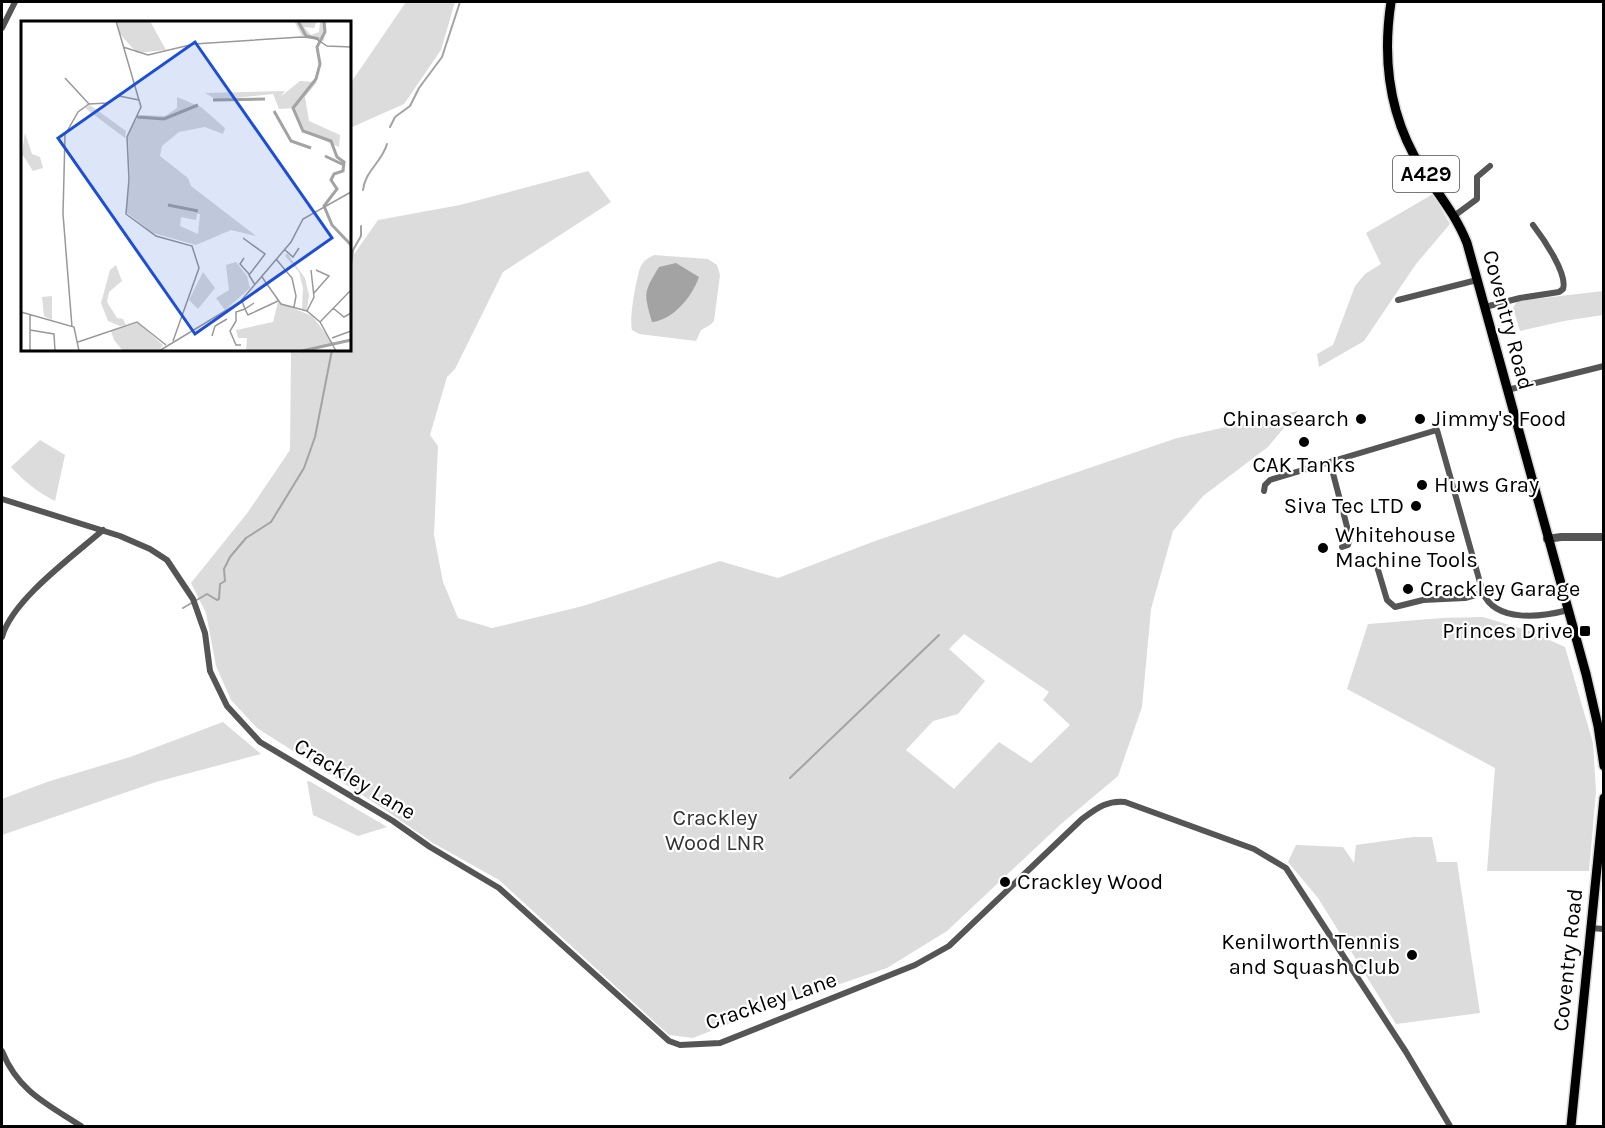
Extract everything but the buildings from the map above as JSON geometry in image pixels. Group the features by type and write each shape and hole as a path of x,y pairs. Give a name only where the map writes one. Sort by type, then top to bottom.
{"main road":[{"name":"Coventry Road","path":"1391,2 1387,28 1386,62 1395,108 1413,154 1454,216 1467,243 1594,707 1602,740 1604,766"},
{"name":"Coventry Road","path":"1571,1126 1604,798"}],"street":[{"path":"2,28 15,2"},
{"path":"1454,216 1477,199 1477,177 1490,166"},
{"path":"1485,307 1520,298 1559,292 1563,289 1564,280 1546,242 1533,225"},
{"path":"1398,300 1477,280"},
{"path":"1507,390 1604,366"},
{"path":"1264,491 1265,485 1270,480 1437,430 1483,593 1491,605 1512,613 1540,616 1568,610"},
{"path":"1330,462 1351,540 1348,545 1342,547"},
{"name":"Crackley Lane","path":"2,499 103,531 150,549 167,560 179,575 196,608 206,633 210,671 227,706 260,742 393,821 430,847 499,888 645,1022 669,1041 680,1045 720,1043 915,965 949,946 1082,819 1113,801 1125,802 1254,849 1286,868 1406,1052 1450,1126"},
{"path":"2,637 5,625 34,590 103,531"},
{"path":"1547,539 1604,537"},
{"path":"1376,563 1387,600 1395,607 1423,600 1465,598 1483,593"},
{"path":"1590,928 1604,929"},
{"path":"2,1051 10,1070 31,1093 81,1126"}],"green space":[{"path":"406,2 455,2 441,50 404,104 351,128 351,83"},
{"name":"Crackley Wood LNR","path":"588,171 611,202 503,272 455,369 447,377 430,435 438,446 434,535 443,582 458,618 492,628 583,606 720,561 778,578 875,541 1177,438 1298,411 1268,447 1203,496 1173,531 1151,609 1142,707 1118,776 1061,824 947,931 887,968 769,1008 693,1038 669,1035 499,880 433,843 257,728 231,700 216,666 206,613 191,583 248,512 290,450 291,353 288,351 351,351 351,259 378,220 460,205","holes":["964,634 1049,692 1043,700 1070,725 1031,763 999,742 954,789 906,750 933,721 958,714 985,681 949,649"]},
{"path":"1433,194 1450,224 1416,264 1364,341 1319,367 1317,354 1333,345 1355,286 1365,274 1381,264 1366,233"},
{"path":"654,255 708,259 717,265 720,275 714,321 701,330 696,341 639,334 632,330 632,308 640,268"},
{"path":"1603,291 1603,315 1520,331 1513,308 1517,301"},
{"path":"40,440 65,455 55,501 42,494 11,467"},
{"path":"1483,617 1529,631 1565,647 1593,743 1596,792 1589,871 1487,871 1495,768 1347,689 1368,624"},
{"path":"223,722 261,754 156,782 2,835 2,799 47,782 130,757"},
{"path":"307,781 387,827 358,836 313,815"},
{"name":"Kenilworth Tennis and Squash Club","path":"1413,837 1432,837 1437,862 1457,862 1480,1013 1396,1024 1318,898 1288,862 1296,845 1343,847 1354,863 1356,845"}],"shaded area":[{"path":"676,263 699,277 696,285 687,300 674,312 652,322 646,299 650,282 659,267"}],"waterway":[{"path":"390,127 395,117 410,106 419,88 442,57 460,2"},
{"path":"363,190 367,177 387,144"},
{"path":"351,265 353,250 361,236 361,226"},
{"path":"183,608 207,594 219,599 220,584 225,581 224,569 230,557 246,538 271,522 304,468 315,437 332,351"},
{"path":"790,778 939,635"}],"place":[{"name":"Chinasearch","path":"1361,419"},
{"name":"Jimmy's Food","path":"1420,419"},
{"name":"CAK Tanks","path":"1304,442"},
{"name":"Huws Gray","path":"1422,485"},
{"name":"Siva Tec LTD","path":"1416,506"},
{"name":"Whitehouse Machine Tools","path":"1323,548"},
{"name":"Crackley Garage","path":"1408,589"},
{"name":"Princes Drive","path":"1585,631"},
{"name":"Crackley Wood","path":"1005,882"},
{"name":"Kenilworth Tennis and Squash Club","path":"1412,955"}]}
